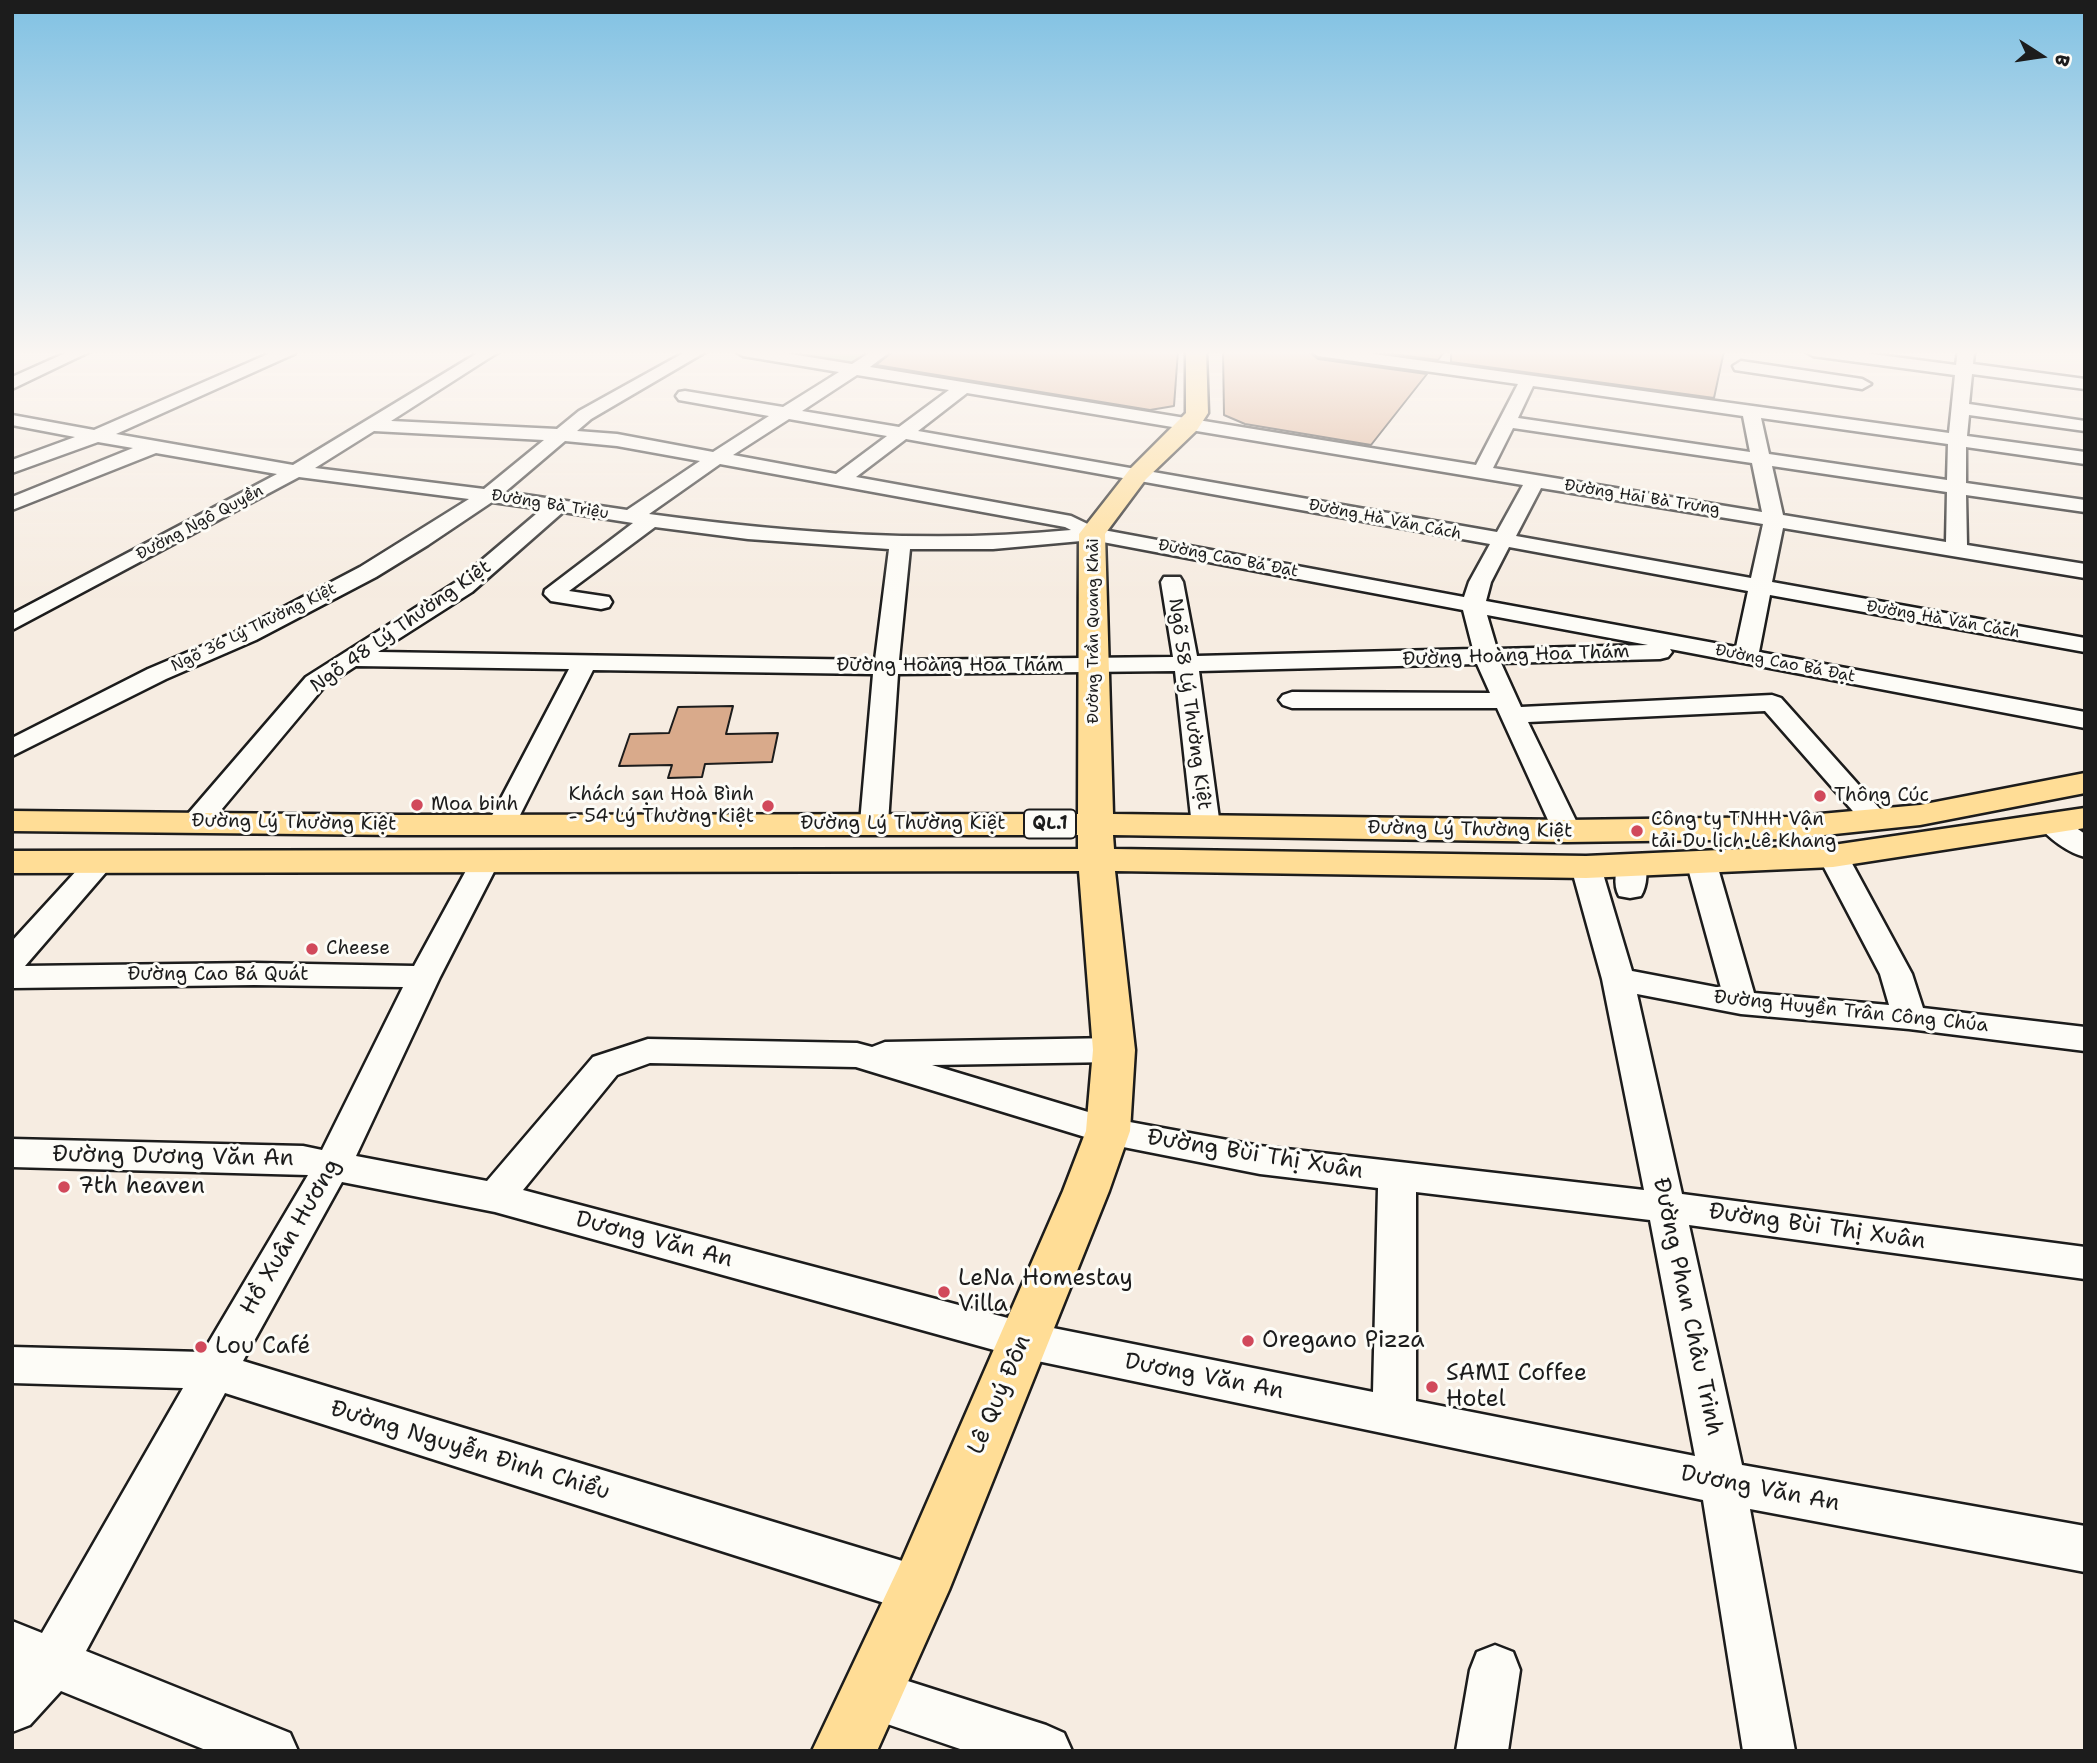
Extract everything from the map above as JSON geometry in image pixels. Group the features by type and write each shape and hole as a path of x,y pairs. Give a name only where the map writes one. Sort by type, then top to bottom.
{"main road":[{"name":"Đường Trần Quang Khải","path":"1096,842 1092,534 1138,474 1180,433"},
{"name":"Đường Lý Thường Kiệt","path":"12,862 484,862 1096,842 1206,826 1567,831 1787,828 1920,816 2085,783"},
{"name":"Đường Lý Thường Kiệt","path":"12,821 401,825 874,824 1096,842 1586,867 1631,877 1701,862 1833,856 2069,821"},
{"path":"379,862 401,825"},
{"path":"484,862 501,825"},
{"name":"Lê Quý Đôn","path":"844,1751 919,1590 1086,1191 1108,1131 1114,1050 1096,842"}],"street":[{"name":"Đường Bà Triệu","path":"78,433 296,471 769,535 900,542 1041,541 1092,534"},
{"path":"12,467 102,433"},
{"name":"Đường Ngô Quyền","path":"12,623 296,471 356,433"},
{"name":"Đường Cao Bá Đạt","path":"529,433 617,440 1071,522 1092,534 2085,720"},
{"path":"601,602 555,594 556,590 716,458 754,433"},
{"path":"840,480 903,433"},
{"name":"Đường Hà Văn Cách","path":"905,433 2085,645"},
{"name":"Đường Hai Bà Trưng","path":"1241,433 2085,570"},
{"path":"1482,472 1501,433"},
{"path":"1580,433 2085,506"},
{"path":"1746,656 1774,520 1755,433"},
{"path":"1901,433 2085,458"},
{"path":"1956,550 1958,433"},
{"name":"Ngõ 36 Lý Thường Kiệt","path":"12,748 158,674 305,606 421,541 489,495 562,435"},
{"path":"12,504 153,447"},
{"path":"1535,481 1480,582 1473,605 1487,657 1567,831"},
{"name":"Ngõ 48 Lý Thường Kiệt","path":"196,822 315,682 464,587 559,505"},
{"path":"874,824 886,667 900,542"},
{"name":"Ngõ 58 Lý Thường Kiệt","path":"1172,582 1186,664 1206,826"},
{"name":"Đường Hoàng Hoa Thám","path":"351,659 886,667 1094,666 1716,650"},
{"path":"501,825 584,663"},
{"path":"1292,700 1509,708 1772,703 1876,820"},
{"path":"2069,821 2085,848"},
{"path":"1833,856 1896,974 1909,1018"},
{"name":"Hồ Xuân Hương","path":"12,1707 33,1655 215,1371 332,1167 424,977 484,862"},
{"path":"1701,862 1741,1003"},
{"path":"12,961 99,863"},
{"name":"Đường Phan Châu Trinh","path":"1586,867 1618,979 1723,1483 1769,1751"},
{"name":"Đường Cao Bá Quát","path":"12,976 254,974 424,977"},
{"name":"Đường Huyền Trân Công Chúa","path":"1618,979 1741,1003 1909,1018 2085,1039"},
{"path":"857,1055 1114,1050"},
{"name":"Đường Bùi Thị Xuân","path":"495,1197 605,1066 648,1051 857,1055 1108,1131 1260,1160 1665,1207 2085,1263"},
{"name":"Đường Dương Văn An","path":"12,1153 260,1158 303,1160 332,1167"},
{"name":"Dương Văn An","path":"332,1167 495,1197 1023,1340 1723,1483 2085,1549"},
{"path":"1394,1415 1397,1176"},
{"name":"Đường Nguyễn Đình Chiểu","path":"12,1365 215,1371 919,1590"},
{"path":"33,1655 272,1751"},
{"path":"1482,1751 1495,1670"},
{"path":"870,1694 1046,1751"}],"building":[{"path":"1301,433 1380,433 1371,445"},
{"path":"733,706 726,734 778,733 772,762 705,764 702,777 668,778 672,765 619,766 630,734 669,733 678,707"}],"place":[{"name":"Thông Cúc","path":"1820,796"},
{"name":"Moa binh","path":"417,805"},
{"name":"Khách sạn Hoà Bình - 54 Lý Thường Kiệt","path":"768,806"},
{"name":"Công ty TNHH Vận tải Du lịch Lê Khang","path":"1637,831"},
{"name":"Cheese","path":"312,949"},
{"name":"7th heaven","path":"64,1187"},
{"name":"LeNa Homestay Villa","path":"944,1292"},
{"name":"Oregano Pizza","path":"1248,1341"},
{"name":"Lou Café","path":"201,1347"},
{"name":"SAMI Coffee Hotel","path":"1432,1387"}]}
